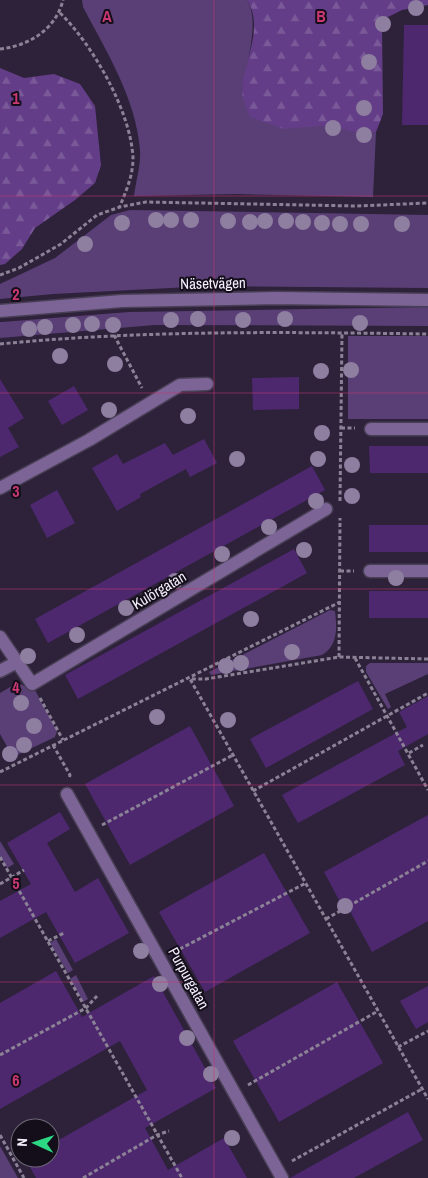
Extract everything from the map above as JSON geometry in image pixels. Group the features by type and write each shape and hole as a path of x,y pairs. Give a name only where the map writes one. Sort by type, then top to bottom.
{"street":[{"name":"Näsetvägen","path":"0,311 122,301 276,298 428,300"},
{"path":"0,488 89,440 180,385 206,384"},
{"path":"370,429 428,429"},
{"name":"Kulörgatan","path":"32,684 326,509"},
{"path":"370,571 428,571"},
{"path":"0,637 32,684"},
{"path":"0,671 16,662"},
{"name":"Purpurgatan","path":"67,794 280,1174"}],"path":[{"path":"0,49 27,42 49,29 60,13 63,0"},
{"path":"60,13 76,28 98,59 130,138 133,158 131,176 120,207"},
{"path":"0,275 19,268 61,244 97,215 120,207 146,202 358,206 428,202"},
{"path":"0,344 114,335 219,331 428,334"},
{"path":"340,502 342,333"},
{"path":"114,335 150,402"},
{"path":"339,657 340,512"},
{"path":"0,772 190,679 340,602"},
{"path":"190,679 206,679 339,657 428,659"},
{"path":"355,657 428,790"},
{"path":"190,679 428,1099"},
{"path":"32,684 63,740"},
{"path":"253,791 428,693"},
{"path":"53,745 70,775 67,794"},
{"path":"409,753 423,745"},
{"path":"88,832 233,755"},
{"path":"0,857 182,1178"},
{"path":"326,920 428,861"},
{"path":"0,884 24,870"},
{"path":"160,959 306,883"},
{"path":"48,941 64,933"},
{"path":"0,1055 86,1008 97,996"},
{"path":"234,1093 378,1011"},
{"path":"398,1047 428,1031"},
{"path":"280,1174 422,1089"},
{"path":"83,1178 157,1135 169,1131"},
{"path":"0,1135 24,1178"},
{"path":"0,1148 6,1145"}],"shaded area":[{"path":"82,0 247,0 253,20 251,45 242,93 357,133 376,132 373,197 237,194 134,196 140,150 133,112 119,76 83,7"},
{"path":"130,210 428,215 428,288 210,286 53,294 0,299 0,284 55,258 111,215"},
{"path":"428,307 428,326 155,325 0,338 0,322 129,312"},
{"path":"348,336 428,336 428,419 348,419"},
{"path":"330,610 335,611 335,636 331,646 322,655 211,675 209,672"},
{"path":"370,663 428,663 428,674 385,694 391,707 388,709 366,672 366,666"},
{"path":"17,683 35,690 57,731 55,737 13,757 0,734 0,693"},
{"path":"0,841 14,864 7,868 0,856"},
{"path":"56,939 73,970 68,973 50,943"},
{"path":"76,975 88,999 83,1002 70,979"},
{"path":"0,1146 10,1164 10,1168 12,1168 18,1178 0,1178"}],"green space":[{"path":"247,0 428,0 428,5 402,10 386,18 382,28 383,114 376,132 357,133 330,125 284,129 250,117 242,91 254,33 252,11"},
{"path":"0,68 24,78 54,74 80,84 95,106 101,165 95,183 75,200 35,228 22,249 5,264 0,265"}],"building":[{"path":"404,25 428,25 428,125 402,125"},
{"path":"299,377 299,409 253,410 252,378"},
{"path":"0,379 24,418 8,428 19,447 0,457"},
{"path":"74,386 88,410 62,425 48,401"},
{"path":"204,439 217,463 190,477 186,469 140,494 141,497 117,511 92,468 117,454 123,464 165,443 173,455"},
{"path":"369,446 428,446 428,473 370,473"},
{"path":"312,466 325,490 48,643 35,619"},
{"path":"57,490 75,523 47,538 30,505"},
{"path":"369,525 428,525 428,552 369,552"},
{"path":"294,549 307,573 78,699 65,675"},
{"path":"369,591 428,591 428,618 369,618"},
{"path":"358,681 373,709 266,768 250,739"},
{"path":"428,696 428,734 398,751 405,765 298,823 282,795 407,727 399,712"},
{"path":"190,726 234,806 130,865 85,784"},
{"path":"60,812 70,829 47,843 75,892 98,878 129,933 75,963 46,912 0,938 0,901 31,884 7,843"},
{"path":"428,815 428,921 372,952 343,898 339,900 324,872"},
{"path":"264,853 310,933 205,992 159,912"},
{"path":"56,971 82,1017 154,976 216,1088 145,1128 168,1170 224,1138 247,1178 36,1178 30,1168 60,1168 60,1139 147,1090 120,1041 0,1109 0,1003"},
{"path":"337,982 383,1063 279,1122 233,1041"},
{"path":"428,986 428,1022 416,1029 400,1001"},
{"path":"408,1112 423,1140 354,1178 290,1178"}]}
